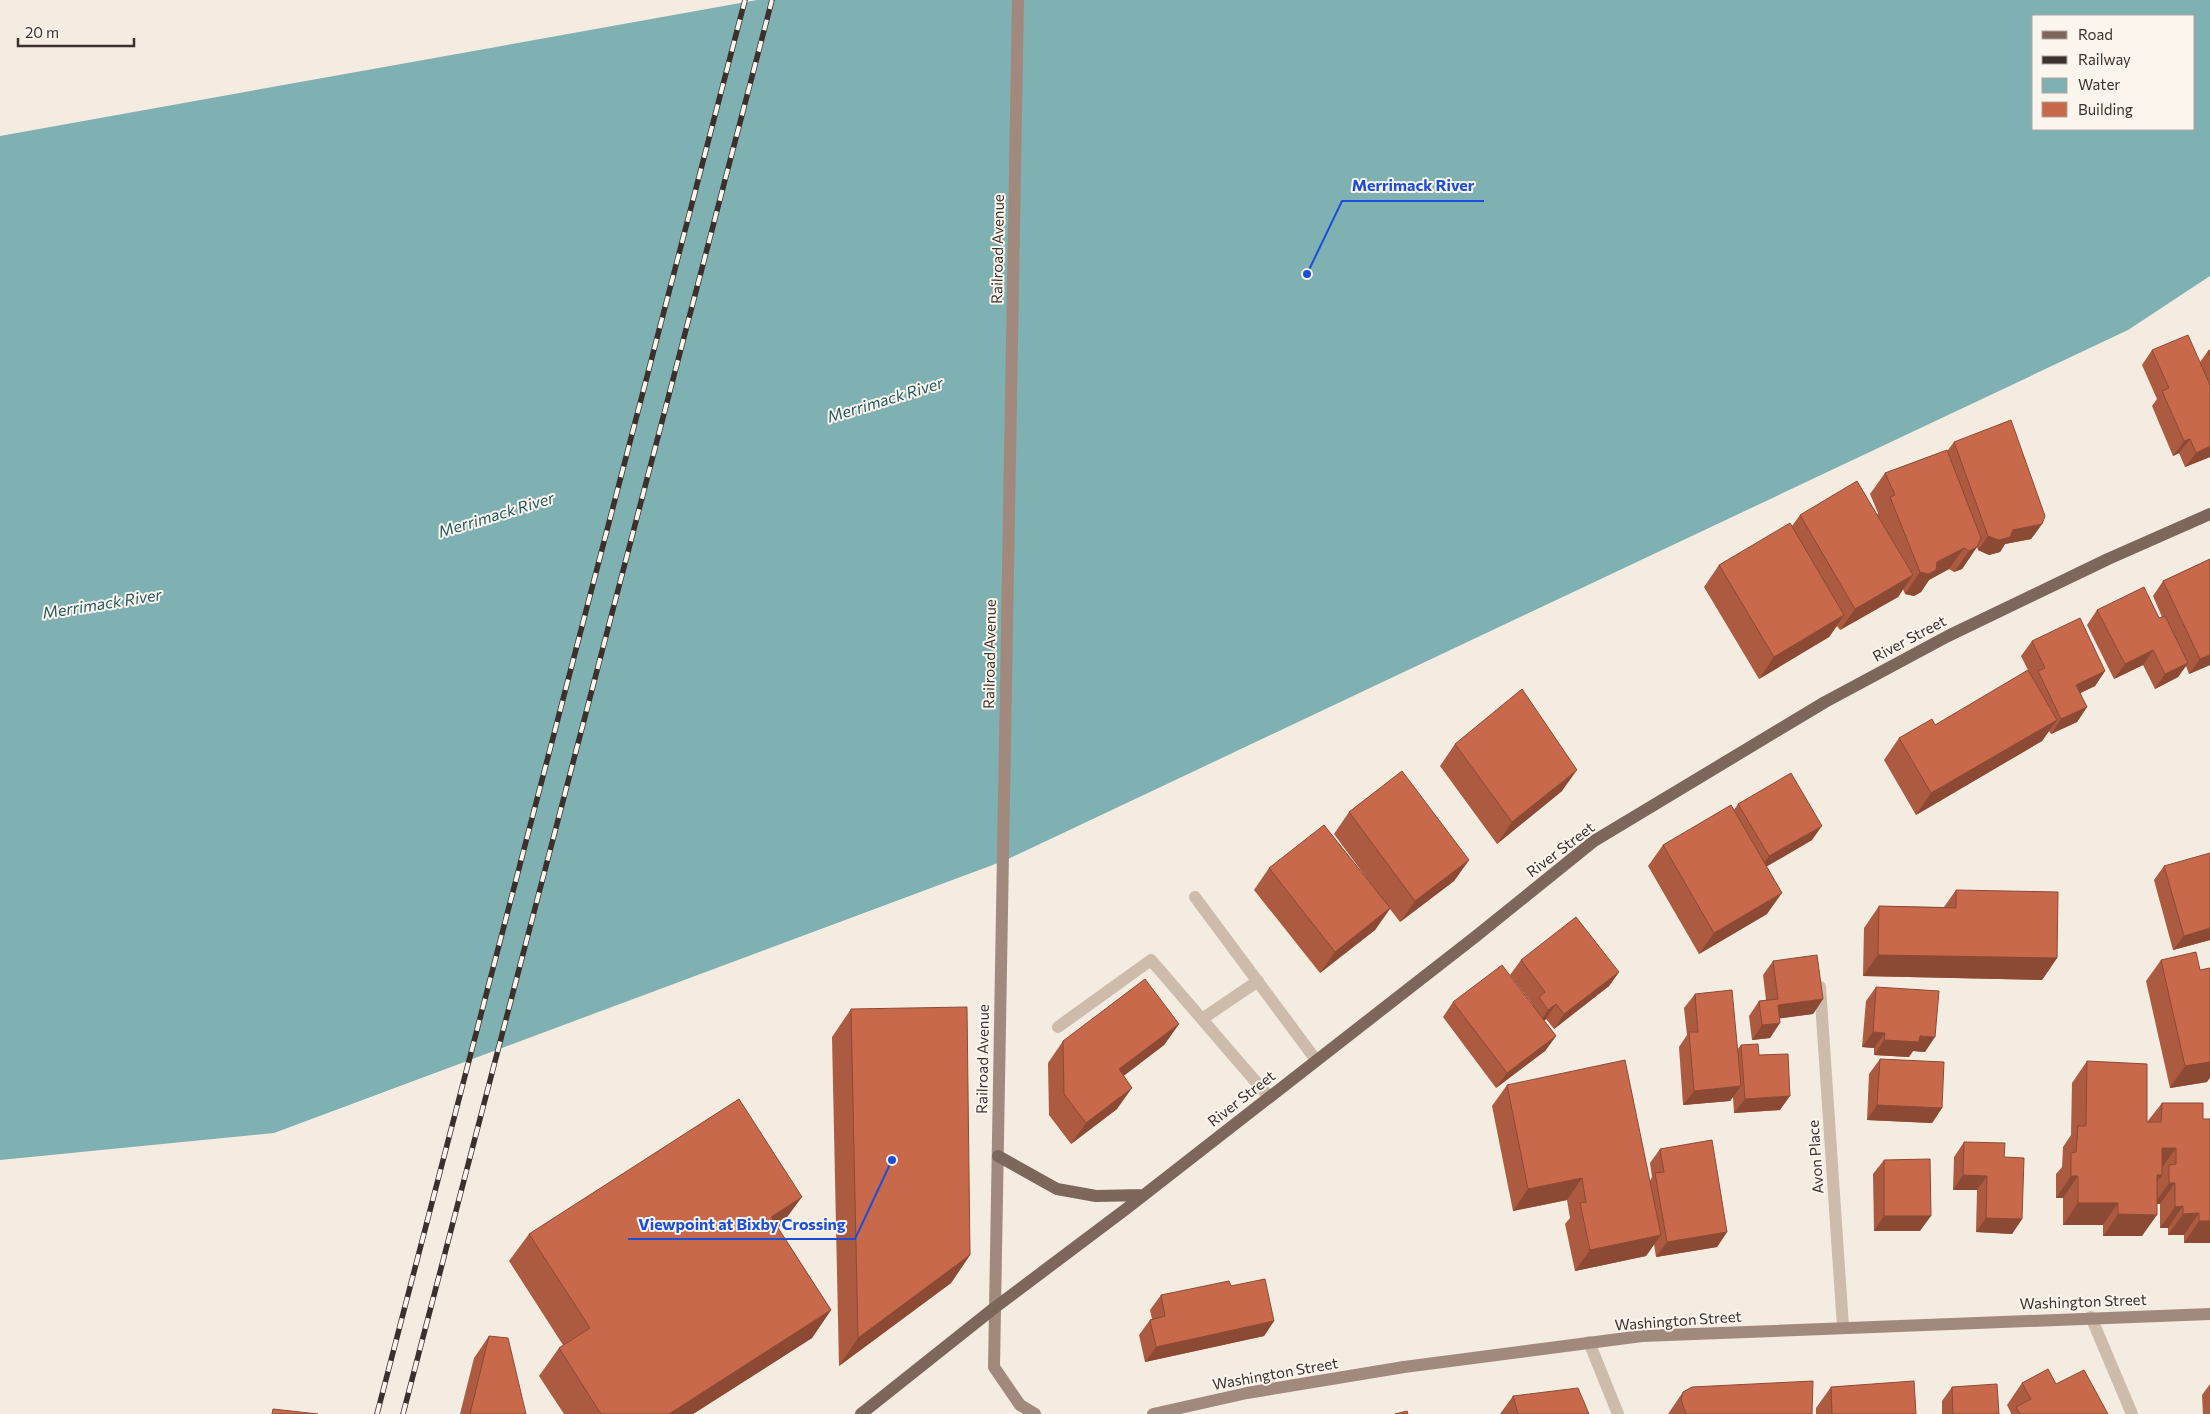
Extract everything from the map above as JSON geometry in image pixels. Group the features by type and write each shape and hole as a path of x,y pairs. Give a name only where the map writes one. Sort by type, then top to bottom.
{"main road":[{"name":"Railroad Avenue","path":"993,1309 998,1153 1018,0"},
{"name":"River Street","path":"993,1309 1269,1097 1594,841 1824,702 1948,636 2108,559 2210,514"},
{"path":"998,1153 1058,1189 1096,1196 1143,1195"},
{"path":"861,1414 993,1309"},
{"path":"993,1309 994,1367 1020,1405 1035,1414"},
{"name":"Washington Street","path":"1153,1414 1247,1393 1404,1367 1642,1336 2091,1317 2210,1314"}],"street":[{"path":"1196,898 1316,1060"},
{"path":"1058,1027 1151,960 1269,1097"},
{"path":"1202,1020 1258,981"},
{"name":"Avon Place","path":"1820,985 1843,1327"},
{"path":"2091,1317 2132,1414"},
{"path":"1589,1342 1618,1414"}],"water":[{"path":"757,0 2210,0 2210,276 2128,330 1006,860 274,1133 0,1160 0,136"}],"building":[{"path":"2188,335 2210,385 2210,446 2196,453 2190,439 2184,441 2162,391 2169,388 2152,350"},
{"path":"2011,420 2045,516 2042,524 2013,530 2010,537 1999,540 1988,536 1954,442"},
{"path":"1947,450 1981,538 1977,547 1969,551 1964,548 1937,562 1936,570 1929,574 1920,572 1890,497 1895,495 1885,473"},
{"path":"1857,481 1913,575 1855,609 1800,515"},
{"path":"1790,523 1844,615 1774,657 1719,565"},
{"path":"2210,559 2210,655 2200,659 2163,581"},
{"path":"2144,587 2159,618 2165,616 2188,663 2165,674 2153,650 2125,664 2097,610"},
{"path":"2080,618 2105,671 2076,685 2087,707 2061,719 2038,671 2045,668 2032,641"},
{"path":"2028,670 2057,720 1931,793 1899,738 1932,719 1935,725"},
{"path":"1522,689 1577,770 1512,822 1455,744"},
{"path":"1402,771 1469,860 1415,901 1349,812"},
{"path":"1791,773 1822,826 1769,856 1738,804"},
{"path":"1731,805 1782,893 1714,933 1663,845"},
{"path":"1324,825 1390,908 1335,952 1269,868"},
{"path":"2210,853 2210,928 2184,936 2164,866"},
{"path":"1956,890 2058,892 2057,958 1878,955 1879,906 1956,908"},
{"path":"1576,917 1619,972 1564,1014 1556,1004 1548,1010 1539,997 1545,992 1521,960"},
{"path":"2196,952 2200,970 2210,968 2210,1062 2185,1066 2161,960"},
{"path":"1817,955 1823,999 1778,1005 1780,1023 1762,1025 1759,1001 1778,999 1773,961"},
{"path":"1502,965 1556,1036 1507,1073 1453,1002"},
{"path":"1145,979 1179,1024 1119,1069 1132,1088 1086,1123 1064,1094 1063,1041"},
{"path":"1876,987 1939,991 1935,1037 1920,1036 1919,1042 1884,1040 1885,1033 1873,1032"},
{"path":"1732,990 1741,1086 1694,1091 1689,1032 1698,1032 1695,994"},
{"path":"967,1007 970,1255 858,1338 851,1009"},
{"path":"1758,1044 1759,1055 1788,1054 1790,1096 1745,1099 1741,1045"},
{"path":"1880,1059 1944,1062 1942,1108 1877,1105"},
{"path":"1625,1060 1661,1235 1590,1250 1580,1203 1586,1202 1582,1178 1528,1189 1507,1085"},
{"path":"2087,1061 2147,1064 2147,1122 2161,1122 2162,1103 2203,1103 2203,1119 2210,1119 2210,1221 2199,1221 2199,1213 2183,1214 2183,1206 2175,1207 2175,1183 2169,1183 2169,1165 2176,1164 2176,1148 2162,1148 2162,1175 2157,1175 2157,1215 2118,1214 2118,1203 2078,1203 2078,1176 2071,1176 2071,1153 2076,1152 2078,1126 2086,1126"},
{"path":"739,1099 802,1197 771,1217 831,1310 669,1414 601,1414 559,1348 590,1328 529,1234"},
{"path":"1712,1140 1727,1232 1667,1242 1655,1173 1664,1172 1660,1149"},
{"path":"1964,1142 2005,1143 2004,1157 2024,1158 2022,1219 1986,1218 1987,1176 1963,1175"},
{"path":"1930,1159 1931,1216 1884,1216 1884,1160"},
{"path":"1265,1279 1274,1321 1156,1347 1150,1320 1165,1316 1161,1295 1229,1281 1231,1286"},
{"path":"489,1336 508,1338 526,1414 470,1414"},
{"path":"2048,1369 2056,1384 2084,1370 2108,1414 2020,1414 2016,1407 2031,1399 2022,1383"},
{"path":"1813,1381 1812,1414 1686,1414 1681,1400 1683,1392 1692,1387"},
{"path":"1914,1381 1916,1414 1832,1414 1831,1387"},
{"path":"1997,1384 1999,1414 1953,1414 1952,1387"},
{"path":"1578,1388 1589,1414 1518,1414 1513,1396"},
{"path":"273,1409 318,1414 272,1414"},
{"path":"1407,1411 1408,1414 1395,1414"}],"railway":[{"path":"377,1414 745,0"},
{"path":"403,1414 772,0"}],"place":[{"name":"Merrimack River","path":"1307,274"},
{"name":"Viewpoint at Bixby Crossing","path":"892,1160"}]}
